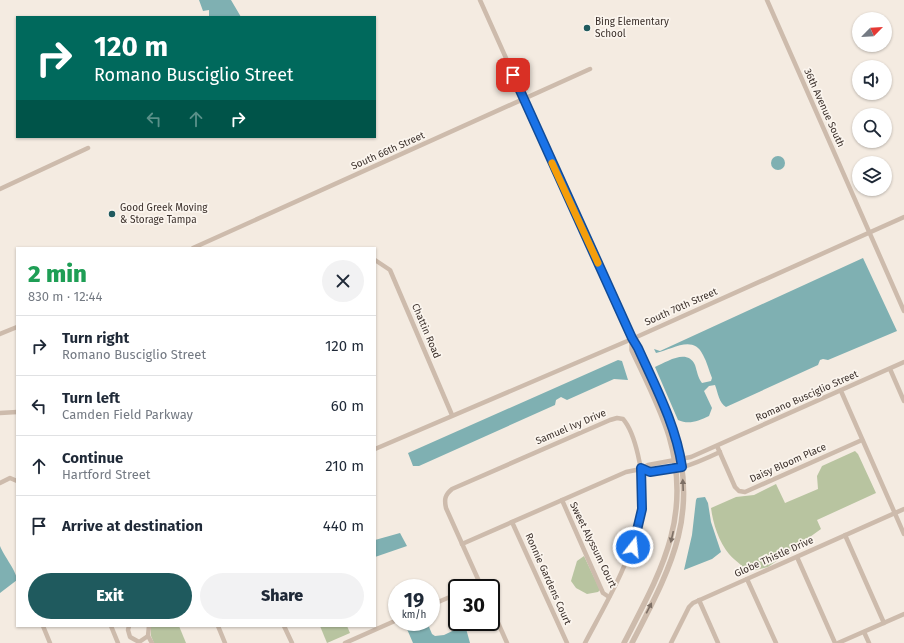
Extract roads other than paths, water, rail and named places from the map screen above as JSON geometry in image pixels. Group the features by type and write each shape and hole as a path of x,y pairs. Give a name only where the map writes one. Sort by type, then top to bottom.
{"street":[{"path":"480,0 524,100 669,417 681,459 676,511 669,548 658,577 624,643"},
{"name":"36th Avenue South","path":"767,0 904,311"},
{"name":"South 66th Street","path":"195,247 590,69"},
{"path":"0,189 88,148"},
{"name":"South 70th Street","path":"376,449 632,338 904,217"},
{"name":"Chattin Road","path":"376,261 390,270 452,415"},
{"path":"0,334 16,327"},
{"path":"632,338 632,350 665,425 674,460 679,468 683,506 677,543 663,581 632,643"},
{"name":"Romano Busciglio Street","path":"462,544 626,472 641,468 648,464 681,459 717,446 904,362"},
{"path":"890,369 904,401"},
{"path":"841,391 904,534"},
{"path":"0,413 16,412"},
{"name":"Samuel Ivy Drive","path":"478,579 446,508 445,501 448,492 610,420 617,418 623,419 637,450 641,468 642,494 638,529 630,555 586,643"},
{"name":"Daisy Bloom Place","path":"720,452 735,487 739,491 745,492 862,440"},
{"path":"717,446 720,452"},
{"name":"Romano Busciglio Street","path":"641,468 650,472 679,468 693,465 720,452"},
{"path":"0,483 10,478 16,481"},
{"name":"Sweet Alyssum Court","path":"562,500 603,593 609,597"},
{"name":"Globe Thistle Drive","path":"671,643 689,607 699,600 904,509"},
{"name":"Ronnie Gardens Court","path":"512,522 567,643"},
{"path":"845,535 884,623"},
{"path":"797,557 835,643"},
{"path":"747,579 776,643"},
{"path":"699,600 718,643"},
{"path":"838,643 904,614"},
{"path":"348,642 388,624"},
{"path":"43,627 50,643"},
{"path":"111,627 118,643"},
{"path":"129,627 128,634 132,640 139,642 148,636"},
{"path":"149,627 148,636 152,643"},
{"path":"218,627 226,643"},
{"path":"284,627 292,643"},
{"path":"500,628 507,643"},
{"path":"864,632 869,643"}],"water":[{"path":"199,0 231,0 240,16 209,16 209,10 203,11"},
{"path":"778,156 783,158 785,163 783,168 778,170 773,168 771,163 773,158"},
{"path":"863,258 897,331 828,360 820,360 818,365 726,407 720,400 715,385 709,386 704,391 712,408 709,416 690,422 678,420 655,367 676,358 687,357 695,365 702,383 711,381 712,378 703,355 694,345 682,345 656,353 654,349 660,351"},
{"path":"618,360 622,361 628,380 614,379 567,400 561,397 556,400 555,405 419,466 413,466 408,453"},
{"path":"705,497 708,503 711,522 721,552 712,559 684,570 692,535 696,500 697,498"},
{"path":"400,533 407,546 376,557 376,540"},
{"path":"0,546 15,573 16,581 0,593"},
{"path":"408,631 431,631 435,636 444,635 452,631 467,631 470,643 413,643"}],"place":[{"name":"Bing Elementary School","path":"587,28"},
{"name":"Good Greek Moving & Storage Tampa","path":"112,214"}]}
